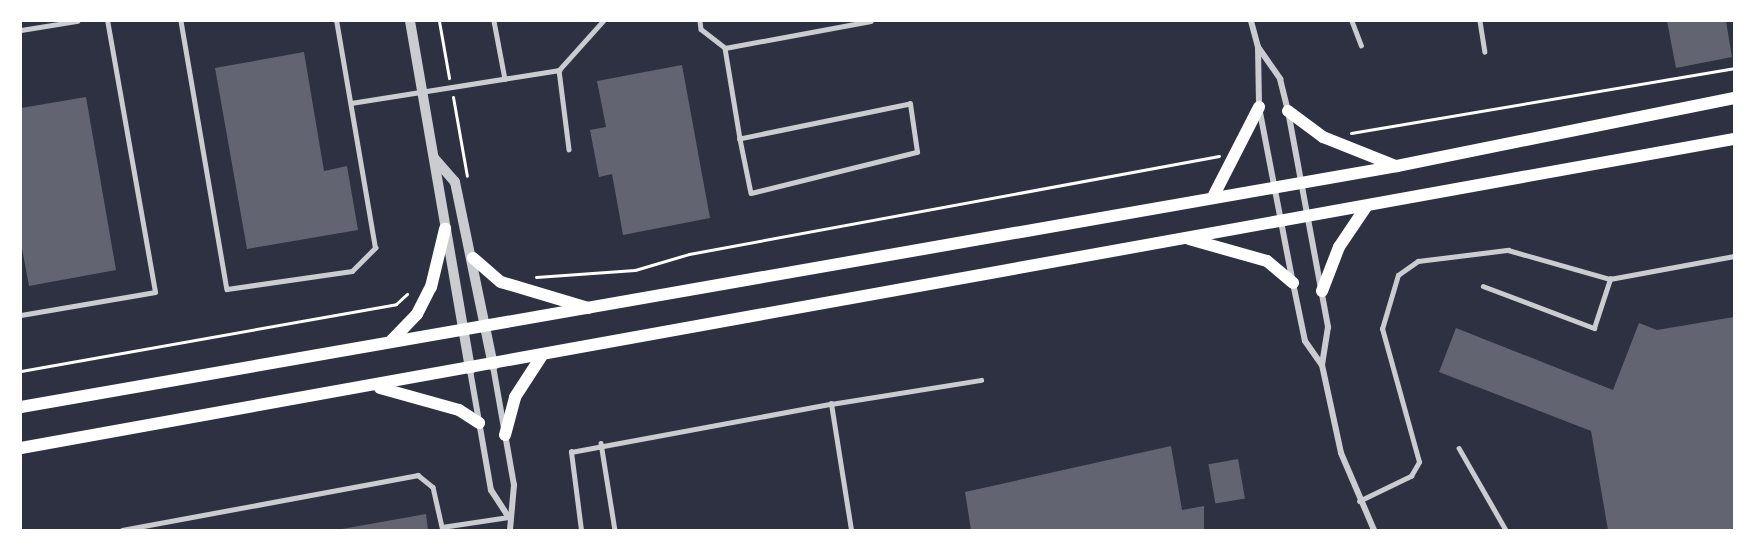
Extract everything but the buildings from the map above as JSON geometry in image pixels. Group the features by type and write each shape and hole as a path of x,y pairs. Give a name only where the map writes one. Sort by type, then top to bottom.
{"main road":[{"path":"21,407 485,323 595,310 1214,195 1397,166 1734,98"},
{"path":"1214,195 1259,107"},
{"path":"1288,111 1323,137 1397,166"},
{"path":"21,448 493,366 1734,139"},
{"path":"1322,291 1339,247 1366,207"},
{"path":"392,340 417,315 431,287 445,229"},
{"path":"1185,238 1267,261 1293,283"},
{"path":"473,258 501,282 595,310"},
{"path":"506,435 515,397 542,357"},
{"path":"376,387 459,410 479,423"}],"street":[{"path":"410,21 491,490 508,517"},
{"path":"1251,21 1258,47 1259,107 1293,283 1305,341 1322,365"},
{"path":"1258,47 1280,79 1288,111 1328,327 1322,365 1341,453 1359,501 1374,530"},
{"path":"435,159 455,182 473,258 514,485 508,517 510,530"}],"lane":[{"path":"21,30 77,21"},
{"path":"21,315 155,292 106,21"},
{"path":"181,21 227,289 352,271 375,248 336,21"},
{"path":"494,21 505,79"},
{"path":"351,103 424,94 559,70 603,21"},
{"path":"700,21 701,29 725,48 740,138 751,193 917,152 909,104 740,138"},
{"path":"725,48 871,21"},
{"path":"1352,21 1361,45"},
{"path":"1480,21 1485,52"},
{"path":"559,70 569,149"},
{"path":"1359,501 1411,476 1419,462 1382,329 1398,275 1418,261 1508,250 1610,279 1734,256"},
{"path":"1483,286 1594,328 1610,279"},
{"path":"581,530 571,452 601,443 981,380"},
{"path":"831,404 851,530"},
{"path":"601,443 615,530"},
{"path":"1459,448 1506,530"},
{"path":"122,530 418,475 433,487 442,528 508,517"}],"path":[{"path":"439,21 469,183"},
{"path":"1344,132 1397,128 1734,68"},
{"path":"525,276 635,270 689,254 1204,162 1223,153"},
{"path":"21,371 396,304 407,294"}]}
